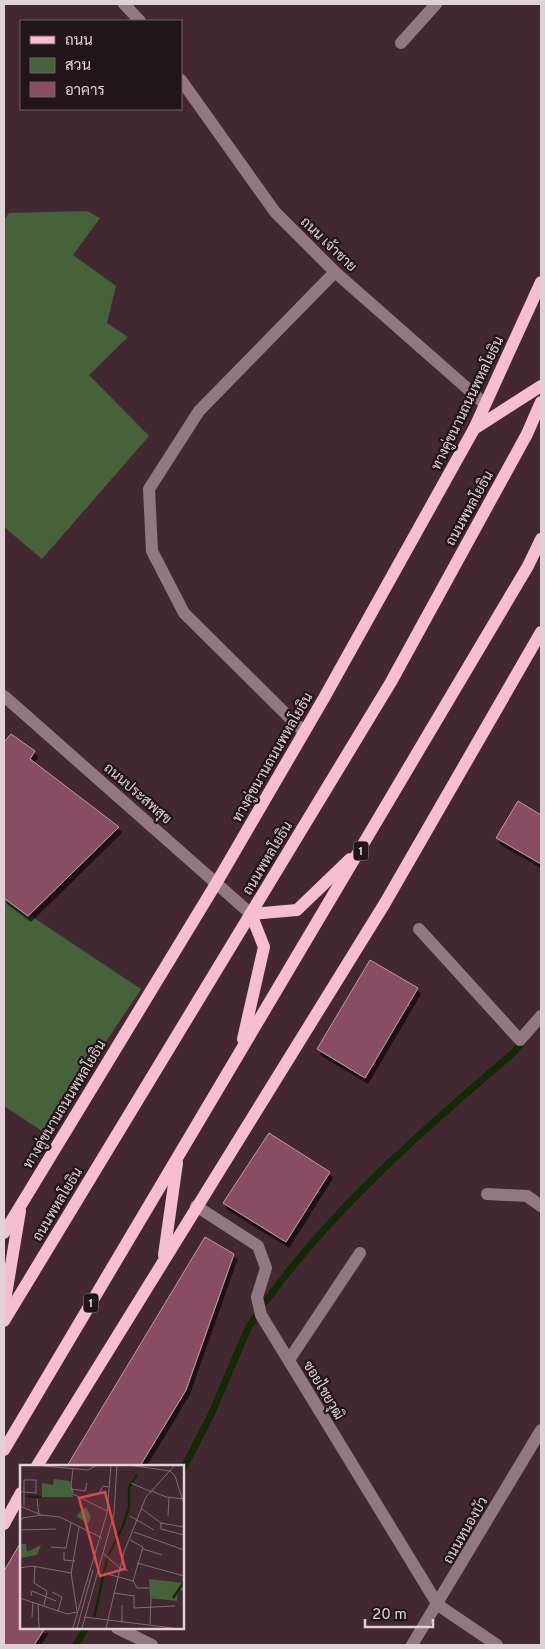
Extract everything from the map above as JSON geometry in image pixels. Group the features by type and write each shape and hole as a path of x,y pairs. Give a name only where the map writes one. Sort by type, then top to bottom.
{"main road":[{"name":"ทางคู่ขนานถนนพหลโยธิน","path":"4,1232 217,882 304,732 474,429 541,282"},
{"path":"474,429 541,386"},
{"name":"ถนนพหลโยธิน","path":"4,1321 391,682 527,434 541,402"},
{"name":"1","path":"4,1450 364,846 528,566 541,539"},
{"path":"38,1465 385,903 541,632"},
{"path":"241,1050 264,947 251,914 297,910 364,846"},
{"path":"164,1260 178,1156"},
{"path":"4,1308 21,1206"},
{"path":"4,1524 20,1495"}],"street":[{"path":"124,4 139,20"},
{"path":"402,42 436,4"},
{"name":"ถนน เจ้าชาย","path":"182,81 275,212 335,272 485,404"},
{"path":"304,732 184,613 152,552 149,489 199,411 335,272"},
{"name":"ถนนประสพสุข","path":"4,696 251,914"},
{"path":"419,929 520,1040 541,1016"},
{"path":"487,1194 528,1196 541,1206"},
{"name":"ซอยไชยวุฒิ","path":"196,1206 258,1246 266,1268 257,1297 261,1315 438,1605"},
{"path":"289,1360 360,1253"},
{"name":"ถนนหนองบัว","path":"412,1645 438,1605 541,1430"},
{"path":"438,1605 497,1645"},
{"path":"119,1629 152,1645"}],"green space":[{"path":"87,211 100,218 73,255 116,286 107,323 128,337 89,375 149,436 42,559 4,527 4,220 9,213"},
{"path":"4,898 141,989 45,1133 4,1106"}],"building":[{"path":"11,734 35,751 30,759 119,827 28,916 4,898 4,742"},
{"path":"518,801 541,815 541,864 496,838"},
{"path":"370,960 418,988 365,1078 317,1049"},
{"path":"269,1133 330,1172 286,1242 223,1203"},
{"path":"205,1237 234,1254 186,1390 141,1465 68,1465"},
{"path":"20,1544 20,1629 44,1629 34,1645 4,1645 4,1571"}],"waterway":[{"path":"266,1301 321,1233 351,1201 414,1140 513,1053 525,1039"},
{"path":"184,1467 211,1415 249,1326 255,1318"},
{"path":"76,1645 85,1629"}]}
